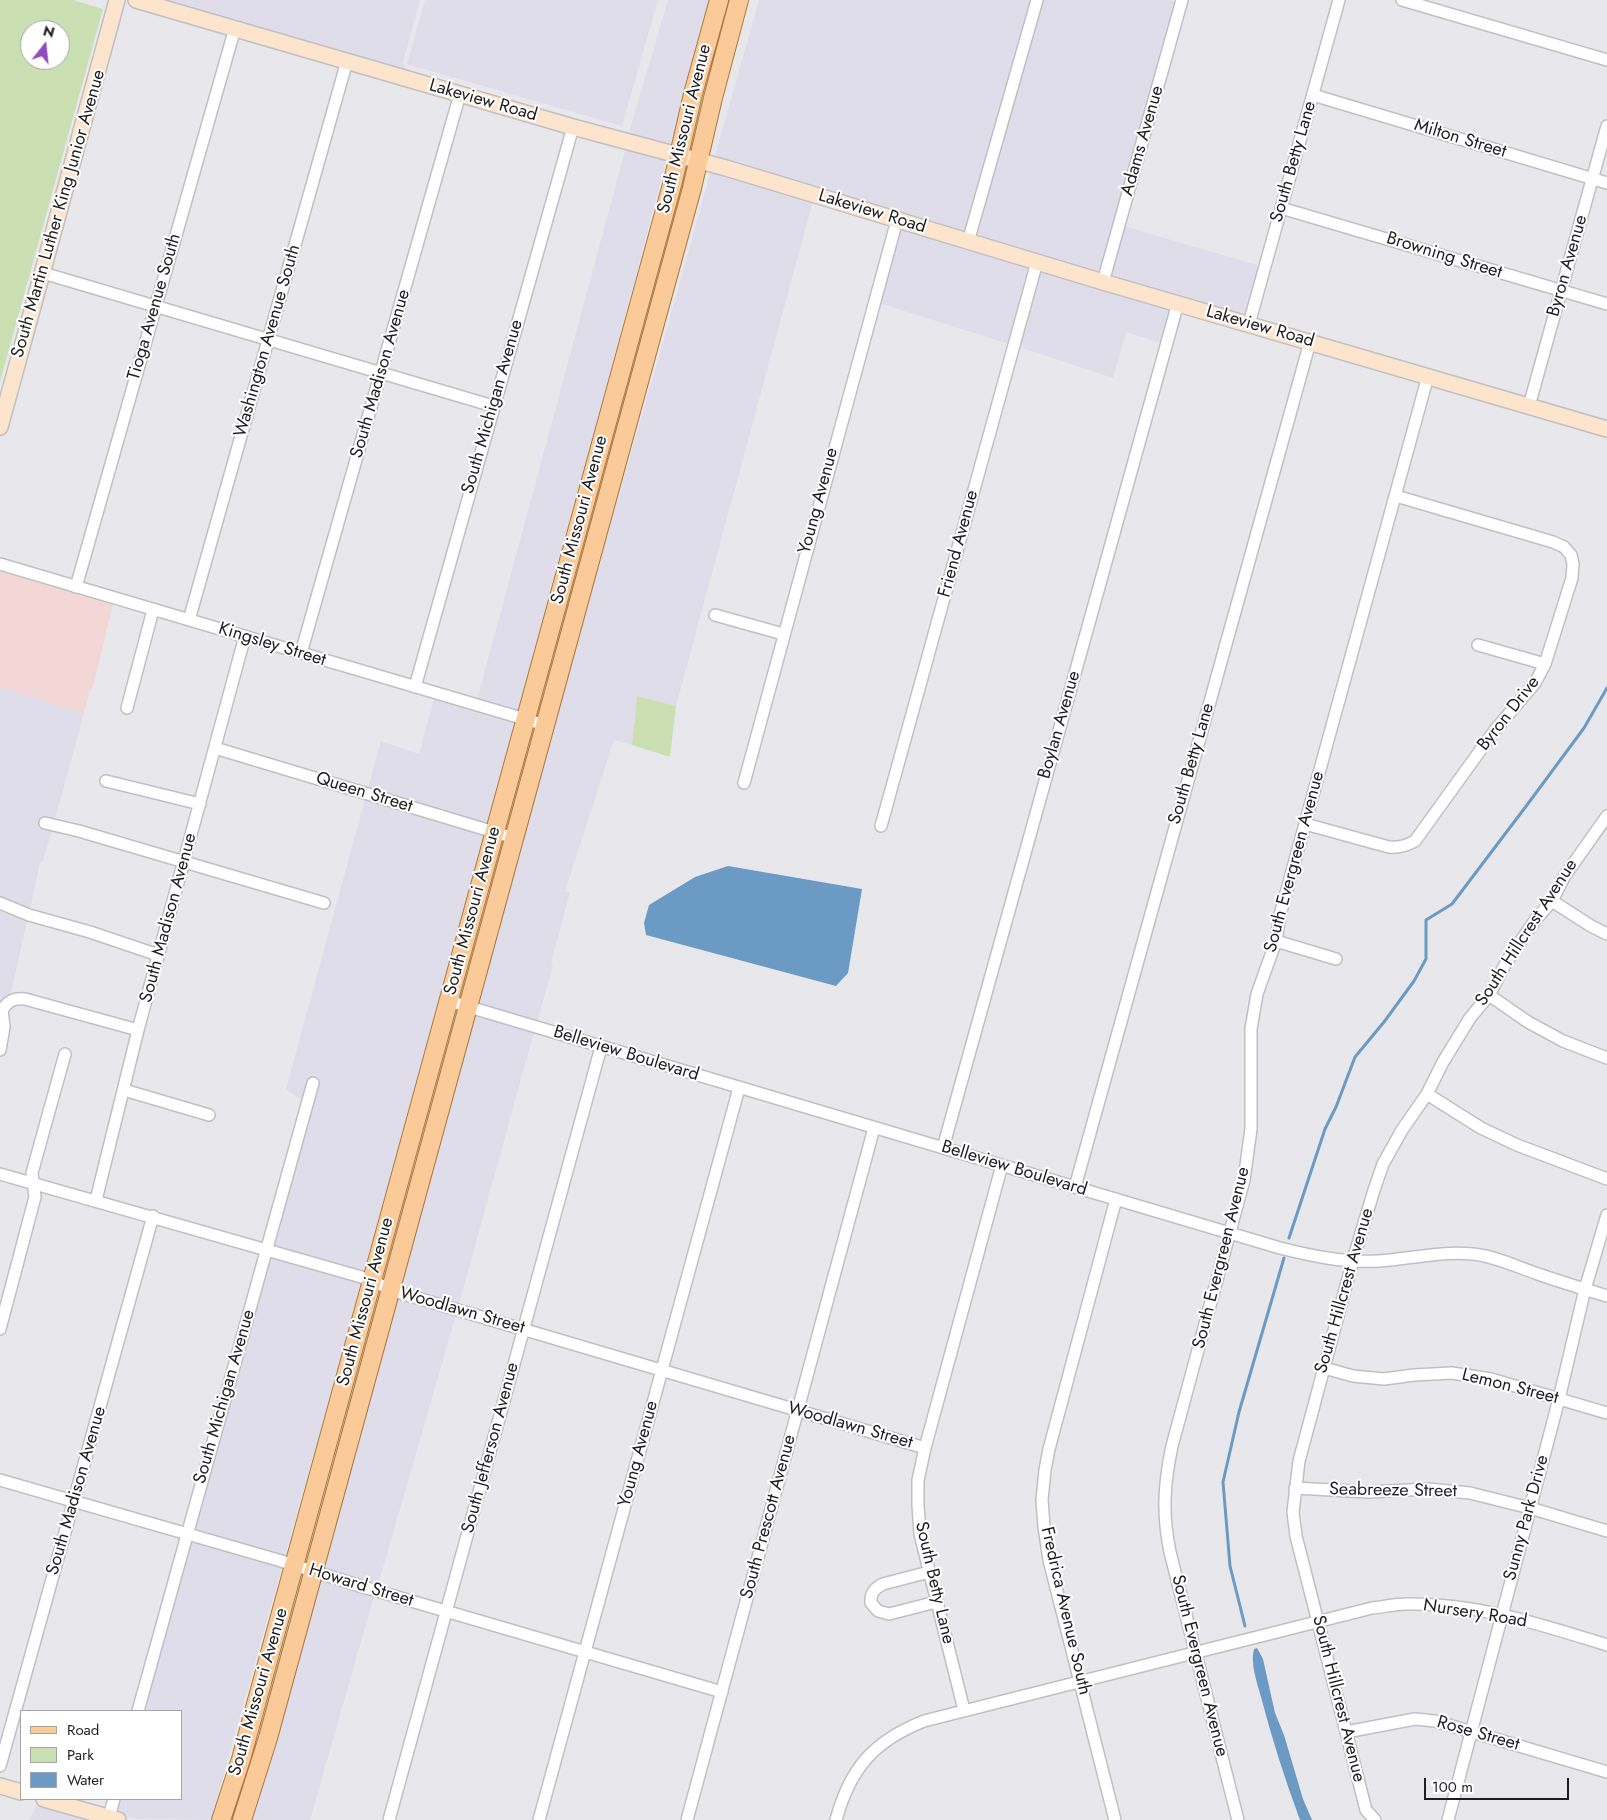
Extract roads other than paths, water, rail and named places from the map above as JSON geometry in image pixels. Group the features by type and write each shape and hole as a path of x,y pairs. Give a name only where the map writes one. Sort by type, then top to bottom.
{"main road":[{"name":"South Missouri Avenue","path":"222,1820 241,1759 526,720 679,156 718,0"},
{"name":"South Missouri Avenue","path":"242,1820 264,1752 468,1007 698,161 739,0"}],"street":[{"name":"South Martin Luther King Junior Avenue","path":"0,427 117,0"},
{"name":"Lakeview Road","path":"136,0 573,127 698,161 1607,430"},
{"path":"968,242 1038,0"},
{"name":"Adams Avenue","path":"1103,282 1182,0"},
{"name":"South Betty Lane","path":"1249,324 1339,0"},
{"path":"1402,0 1607,60"},
{"name":"Tioga Avenue South","path":"76,587 235,28"},
{"name":"Washington Avenue South","path":"189,620 347,61"},
{"name":"South Madison Avenue","path":"301,654 460,94"},
{"name":"Milton Street","path":"1313,95 1607,183"},
{"name":"Byron Avenue","path":"1529,406 1607,126"},
{"name":"South Michigan Avenue","path":"415,687 573,127"},
{"name":"Browning Street","path":"1281,208 1607,304"},
{"name":"Young Avenue","path":"744,782 897,220"},
{"name":"Friend Avenue","path":"881,826 1037,262"},
{"path":"43,272 493,406"},
{"name":"Boylan Avenue","path":"943,1148 1178,303"},
{"name":"South Betty Lane","path":"1075,1187 1310,342"},
{"name":"South Evergreen Avenue","path":"1238,1820 1165,1527 1166,1476 1172,1446 1244,1180 1250,1129 1251,1029 1257,994 1276,941 1280,915 1428,376"},
{"name":"Byron Drive","path":"1305,824 1389,847 1398,848 1415,841 1495,730 1535,683 1546,664 1572,578 1573,564 1570,555 1564,547 1553,542 1396,496"},
{"name":"Kingsley Street","path":"0,564 545,725"},
{"path":"127,708 153,610"},
{"path":"716,615 783,634"},
{"name":"South Madison Avenue","path":"96,1200 138,1030 245,636"},
{"path":"1478,645 1546,664"},
{"name":"Queen Street","path":"215,748 514,838"},
{"path":"106,781 200,804"},
{"name":"South Hillcrest Avenue","path":"1375,1820 1366,1810 1296,1536 1294,1512 1299,1461 1353,1260 1374,1190 1384,1164 1402,1130 1427,1094 1443,1062 1466,1025 1489,996 1507,961 1536,919 1552,901 1564,877 1607,816"},
{"path":"45,823 80,831 324,903"},
{"path":"1552,901 1607,934"},
{"path":"0,903 29,915 90,932 158,955"},
{"path":"1276,941 1336,958"},
{"path":"1489,996 1528,1022 1563,1041 1607,1058"},
{"path":"0,1050 4,1027 2,1010 14,998 25,998 138,1030"},
{"name":"Belleview Boulevard","path":"449,1001 874,1128 1317,1257 1378,1261 1441,1253 1475,1254 1502,1261 1607,1296"},
{"name":"South Jefferson Avenue","path":"389,1820 601,1047"},
{"path":"0,1329 4,1298 35,1197 32,1174 64,1054"},
{"name":"South Michigan Avenue","path":"138,1710 312,1083"},
{"name":"Young Avenue","path":"538,1820 739,1088"},
{"path":"124,1090 209,1115"},
{"path":"1427,1094 1488,1132 1607,1179"},
{"name":"South Prescott Avenue","path":"687,1820 874,1128"},
{"name":"South Betty Lane","path":"964,1710 920,1534 918,1480 1002,1165"},
{"name":"Woodlawn Street","path":"0,1174 372,1280 390,1290 925,1448"},
{"name":"Fredrica Avenue South","path":"1115,1820 1049,1560 1042,1500 1049,1449 1116,1199"},
{"name":"Sunny Park Drive","path":"1448,1820 1559,1399 1585,1289 1607,1215"},
{"name":"South Madison Avenue","path":"0,1766 152,1216"},
{"name":"Lemon Street","path":"1324,1368 1353,1376 1384,1379 1452,1373 1491,1379 1607,1413"},
{"name":"Howard Street","path":"0,1480 294,1564 313,1572 722,1692"},
{"name":"Seabreeze Street","path":"1295,1488 1369,1492 1428,1489 1462,1492 1530,1508 1607,1531"},
{"path":"929,1572 883,1584 872,1593 871,1602 878,1611 889,1614 936,1602"},
{"name":"Nursery Road","path":"964,1710 1372,1608 1406,1604 1454,1607 1522,1619 1607,1645"},
{"path":"836,1820 841,1802 852,1778 868,1755 903,1730 924,1721 964,1710"},
{"name":"Rose Street","path":"1346,1732 1415,1719 1435,1721 1607,1772"},
{"path":"0,1786 20,1792"},
{"path":"48,1800 114,1819 114,1800"}],"water":[{"path":"728,866 862,889 848,973 836,986 646,935 644,923 649,905 695,877"},
{"path":"1257,1648 1263,1659 1275,1713 1284,1735 1303,1799 1312,1820 1300,1820 1279,1759 1254,1673 1253,1654 1254,1649"}],"waterway":[{"path":"1289,1238 1325,1129 1336,1107 1355,1057 1414,981 1426,959 1426,920 1452,904 1584,728 1607,688"},
{"path":"1245,1626 1230,1566 1223,1482 1239,1412 1284,1258"}]}
